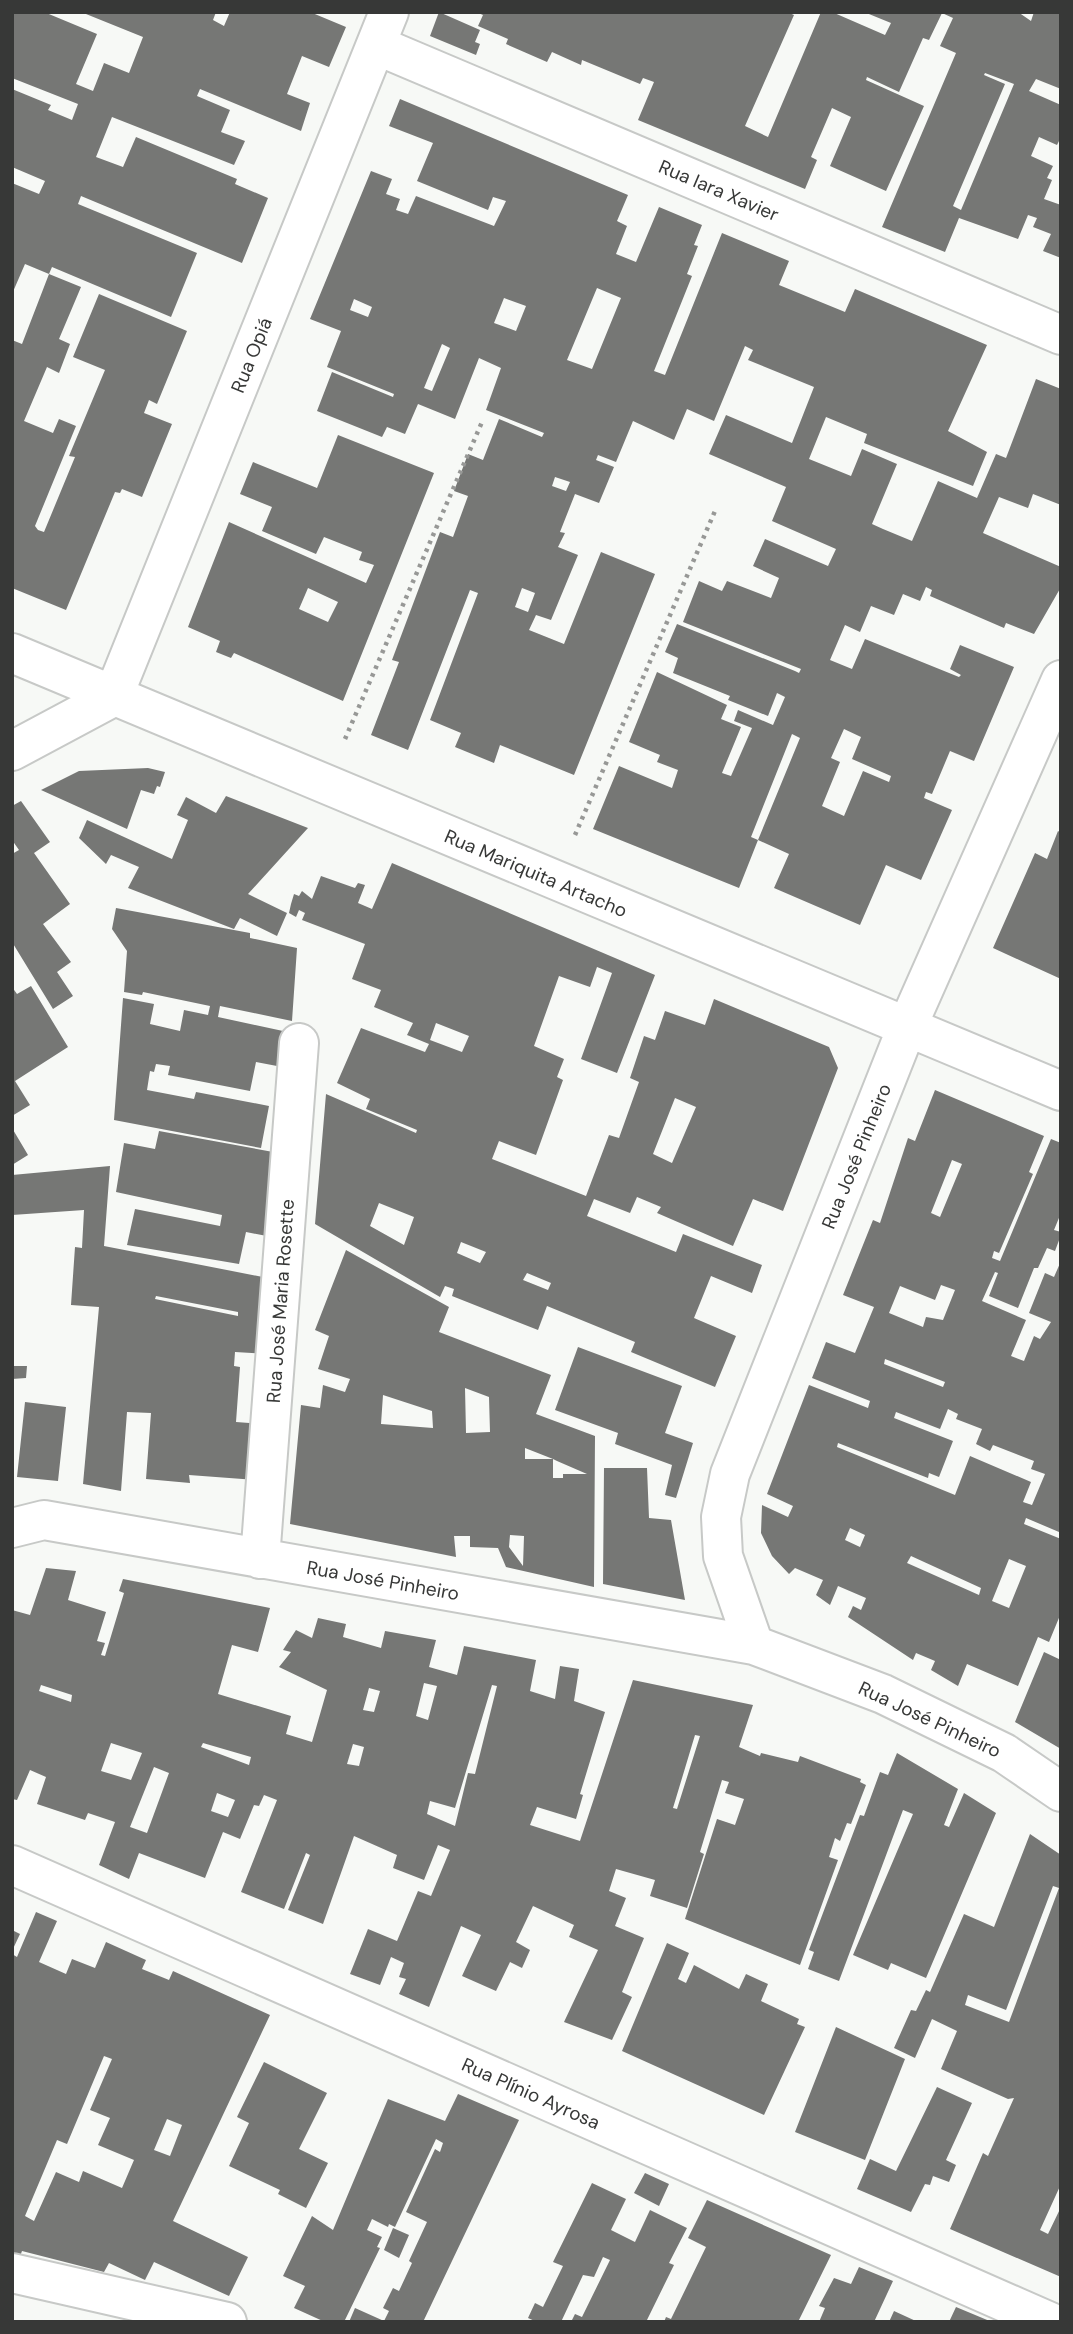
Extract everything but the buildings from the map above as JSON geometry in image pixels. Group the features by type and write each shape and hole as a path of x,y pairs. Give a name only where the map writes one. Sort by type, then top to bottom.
{"street":[{"name":"Rua Iara Xavier","path":"383,28 1061,335"},
{"name":"Rua Opiá","path":"113,697 383,28"},
{"name":"Rua Mariquita Artacho","path":"12,653 1061,1091"},
{"name":"Rua José Pinheiro","path":"754,1645 723,1556 721,1517 730,1474 907,1027 1061,680"},
{"path":"12,751 113,697"},
{"name":"Rua José Maria Rosette","path":"260,1559 299,1043"},
{"name":"Rua José Pinheiro","path":"12,1528 44,1520 754,1645 883,1693 1004,1753 1061,1792"},
{"name":"Rua Plínio Ayrosa","path":"12,1865 1050,2322"},
{"path":"12,2273 227,2322"}],"path":[{"path":"326,785 482,422"},
{"path":"555,880 715,511"}]}
